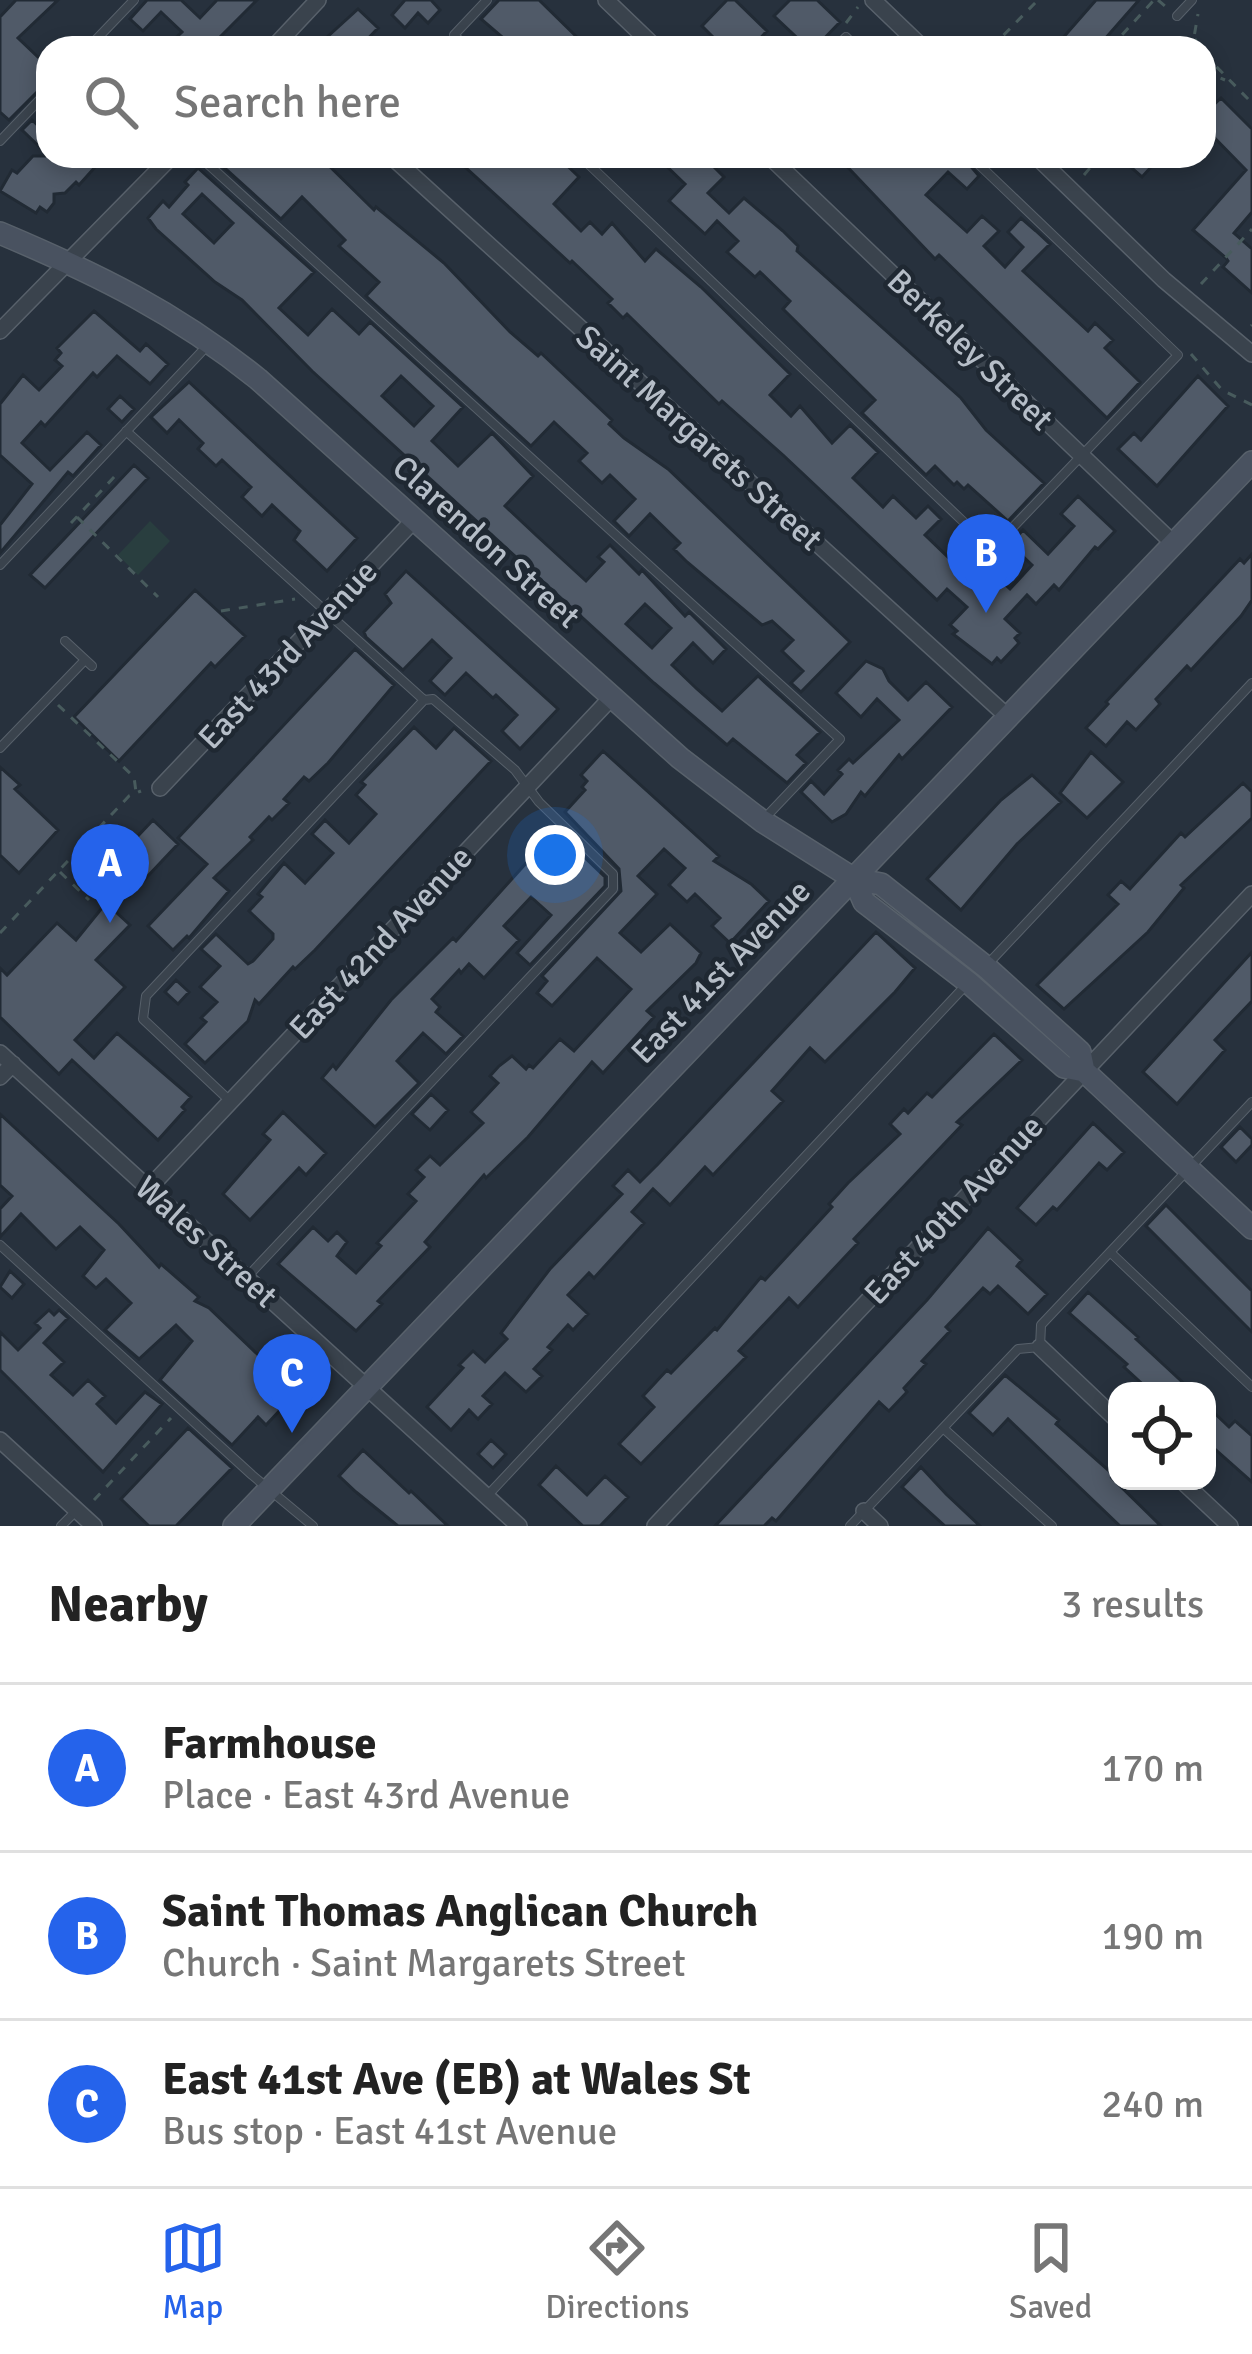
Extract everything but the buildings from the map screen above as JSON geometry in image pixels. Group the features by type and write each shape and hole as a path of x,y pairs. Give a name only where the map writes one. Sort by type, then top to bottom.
{"street":[{"path":"285,36 318,0"},
{"path":"606,0 644,36"},
{"path":"869,1 909,36"},
{"path":"0,332 160,168"},
{"name":"Saint Margarets Street","path":"404,168 1008,717"},
{"name":"Berkeley Street","path":"782,168 1173,543"},
{"path":"1048,168 1164,280 1252,354"},
{"name":"Clarendon Street","path":"0,232 155,305 212,341 680,758 762,821 854,879 864,902 977,975 1064,1067 1084,1070 1252,1228"},
{"name":"East 41st Avenue","path":"235,1526 1252,462"},
{"name":"East 43rd Avenue","path":"160,788 320,607 414,520"},
{"name":"East 42nd Avenue","path":"149,1187 612,698"},
{"name":"East 40th Avenue","path":"655,1526 1252,894"},
{"path":"0,1077 6,1058"},
{"name":"Wales Street","path":"6,1058 519,1526"},
{"path":"1040,1347 1108,1411"},
{"path":"0,1440 94,1526"},
{"path":"1191,1490 1229,1526"},
{"path":"864,1511 880,1526"}],"lane":[{"path":"100,36 134,0"},
{"path":"455,36 487,0"},
{"path":"1177,16 1194,0"},
{"path":"0,141 36,104"},
{"path":"213,168 839,739 762,821"},
{"path":"593,168 992,549 1178,355 983,168"},
{"path":"0,565 212,341"},
{"path":"126,430 424,700"},
{"path":"0,748 88,663 65,641"},
{"path":"487,1496 1252,683"},
{"path":"230,1101 143,1019 146,996 424,700 434,699 515,770 613,874 614,889 247,1277"},
{"path":"850,1526 1018,1349 1040,1347 1041,1325 1252,1102"},
{"path":"0,1245 313,1526"},
{"path":"1110,1252 1252,1387"},
{"path":"943,1428 1052,1526"},
{"path":"61,1526 77,1510"}],"path":[{"path":"1004,36 1038,0"},
{"path":"1121,36 1154,0"},
{"path":"1194,0 1199,20 1195,36"},
{"path":"845,36 847,19 869,1"},
{"path":"1216,68 1252,103"},
{"path":"1216,76 1226,80"},
{"path":"1084,175 1090,168"},
{"path":"1201,284 1252,229"},
{"path":"1178,355 1193,354 1222,390 1252,405"},
{"path":"70,524 116,475"},
{"path":"77,517 158,597"},
{"path":"221,611 298,599 320,607"},
{"path":"57,704 134,777 136,792"},
{"path":"0,933 136,792 160,788"},
{"path":"58,872 89,900"},
{"path":"94,1500 181,1408"}],"green space":[{"path":"150,521 170,541 138,575 118,555"}],"place":[{"name":"Saint Thomas Anglican Church","path":"986,613"},
{"name":"Farmhouse","path":"110,923"},
{"name":"East 41st Ave (EB) at Wales St","path":"292,1433"}]}
